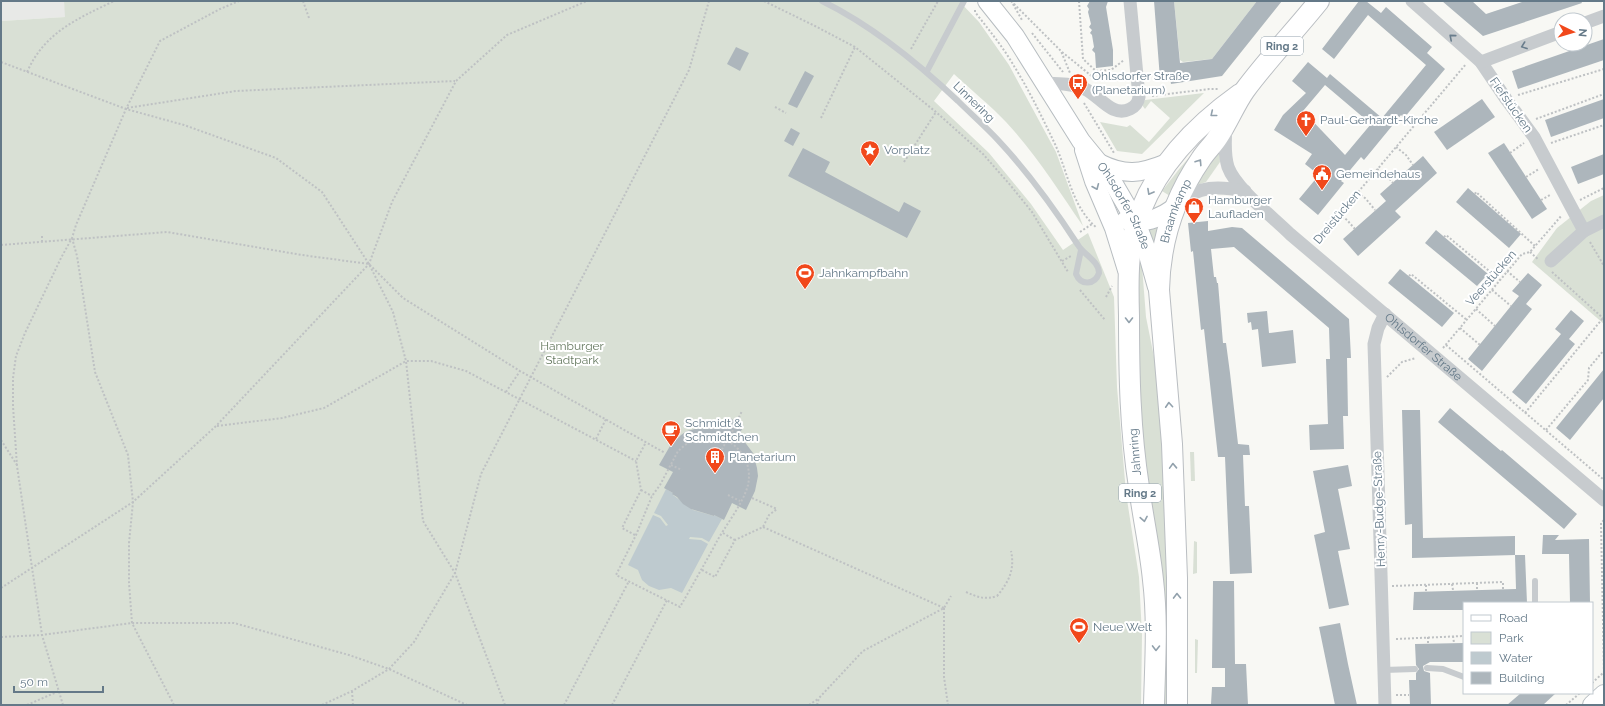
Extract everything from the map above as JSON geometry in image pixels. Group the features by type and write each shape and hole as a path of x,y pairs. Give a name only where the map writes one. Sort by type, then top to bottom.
{"main road":[{"name":"Braamkamp","path":"1177,705 1176,534 1172,444 1160,302 1162,253 1174,208 1189,177 1226,123 1244,91 1319,1"},
{"name":"Braamkamp","path":"1136,222 1149,193 1167,163 1205,120 1244,91"},
{"name":"Jahnring","path":"1136,222 1122,281 1138,486 1151,558 1155,607 1154,705"}],"street":[{"path":"1045,83 1078,86 1085,89 1116,111 1126,110 1135,106 1140,97 1130,1"},
{"name":"Fiefstücken","path":"1412,1 1477,58 1525,124 1584,231"},
{"name":"Ohlsdorfer Straße","path":"981,7 1015,36 1081,140 1112,180 1136,222 1151,263 1160,302"},
{"path":"1593,20 1604,16"},
{"path":"1477,58 1553,34"},
{"name":"Ohlsdorfer Straße","path":"1226,123 1225,152 1228,167 1236,181 1245,191 1309,250 1604,500"},
{"name":"Ohlsdorfer Straße","path":"1081,140 1094,181 1106,206 1123,253 1122,281"},
{"path":"1099,163 1112,169 1130,173 1148,170 1167,163"},
{"path":"1106,206 1122,218 1136,222 1153,219 1174,208 1185,198 1206,189 1220,187 1245,191"},
{"path":"1548,263 1584,231 1604,221"},
{"name":"Henry-Budge-Straße","path":"1384,314 1378,328 1374,344 1385,705"},
{"path":"1592,705 1604,694"}],"lane":[{"name":"Linnering","path":"822,1 847,13 908,55 927,71 997,139 1045,197 1081,250 1098,267 1098,276 1092,282 1086,283 1081,281 1076,274 1081,250"},
{"path":"927,71 964,1"},
{"path":"1535,581 1535,602"},
{"path":"1427,668 1443,669 1463,677"},
{"path":"1384,670 1415,669"}],"path":[{"path":"27,72 32,60 56,32 74,20 114,1"},
{"path":"63,705 42,635 17,466 13,406 13,378 16,356 25,332 72,238 76,225 126,108 160,41 220,9 239,1"},
{"path":"303,1 309,18"},
{"path":"1,588 132,502 216,426 369,264 392,202 456,81 508,35 587,1"},
{"path":"322,705 389,669 414,642 455,573 481,474 689,70 709,1"},
{"path":"764,1 855,47 936,112 983,154 1032,212 1071,278"},
{"path":"908,55 938,1"},
{"path":"1079,1 1083,59 1096,71 1111,70 1135,52"},
{"path":"1012,2 1024,23"},
{"path":"1012,2 1061,51 1102,84"},
{"path":"981,7 996,39 1015,67 1055,144 1071,188 1080,207 1092,224 1100,231"},
{"path":"1028,28 1064,73"},
{"path":"821,118 855,47"},
{"path":"1061,51 1071,78"},
{"name":"Dreistücken","path":"1309,250 1396,147 1477,58"},
{"path":"1,62 126,108 184,125 276,158 322,192 369,264 394,312 406,361 423,521 455,573 505,705"},
{"path":"1506,99 1604,69"},
{"path":"126,108 236,91 456,81"},
{"path":"1146,96 1209,89 1244,91"},
{"path":"1525,124 1546,114 1604,94"},
{"path":"1081,99 1116,156"},
{"path":"775,107 786,113"},
{"path":"904,162 936,112"},
{"path":"1510,153 1536,142 1604,125"},
{"path":"1396,147 1406,154 1413,164"},
{"path":"1377,169 1387,176 1393,183"},
{"name":"Veerstücken","path":"1433,356 1446,345 1522,254 1530,252 1571,205 1604,188"},
{"path":"1358,192 1376,210"},
{"path":"1475,194 1476,192 1535,246"},
{"path":"1339,214 1355,228"},
{"path":"1072,237 1092,224"},
{"path":"1584,231 1604,266"},
{"path":"1,245 72,238 167,232 302,255 369,264 403,298 520,371 665,453"},
{"path":"42,235 42,242"},
{"path":"1444,237 1446,235 1463,251 1500,280"},
{"path":"72,238 77,256 95,372 128,455 132,502 129,543 132,623 174,705"},
{"path":"1515,426 1604,318 1548,263 1530,252"},
{"path":"1507,271 1520,282"},
{"path":"1409,276 1411,274 1467,320"},
{"path":"1106,298 1122,281"},
{"path":"1079,289 1105,320"},
{"path":"1492,290 1511,306"},
{"path":"1476,309 1495,326"},
{"path":"1460,328 1480,345"},
{"path":"1446,345 1604,480"},
{"path":"1536,443 1588,380 1589,368 1604,350"},
{"path":"1376,389 1402,362 1433,356"},
{"path":"216,426 282,418 324,408 406,361 431,360 466,371 636,461"},
{"path":"506,392 520,371"},
{"path":"732,432 742,411"},
{"path":"596,439 606,419"},
{"path":"711,436 727,440 740,451 747,465 748,485 680,607 616,574 636,535 652,496 683,446 697,438 711,436"},
{"path":"1,440 17,466"},
{"path":"720,454 727,440"},
{"path":"636,535 622,528 641,490 636,461 646,442"},
{"path":"670,465 682,470"},
{"path":"641,490 652,496"},
{"path":"728,495 740,501"},
{"path":"701,570 715,577 735,540 763,527 769,515 777,509 752,498"},
{"path":"1593,682 1604,673 1601,523 1604,520"},
{"path":"763,527 944,608"},
{"path":"722,533 735,540"},
{"path":"966,592 982,598 997,596 1008,581 1011,574 1013,560 1011,551"},
{"path":"564,705 629,581"},
{"path":"1381,586 1503,582 1503,589"},
{"path":"1476,583 1477,590"},
{"path":"1452,584 1452,590"},
{"path":"1426,585 1426,591"},
{"path":"948,705 944,677 944,608 951,596"},
{"path":"612,705 667,600"},
{"path":"809,705 819,698 863,651 944,608"},
{"path":"1,636 42,635 132,623 234,623 349,655 389,669 467,705"},
{"path":"1453,636 1454,643"},
{"path":"1383,642 1399,638 1463,636"},
{"path":"1428,637 1428,644"},
{"path":"352,690 353,705"},
{"path":"27,705 59,692"},
{"path":"1566,705 1579,694"},
{"path":"817,705 819,698"}],"shaded area":[{"path":"1,1 64,1 66,17 1,21"}],"green space":[{"name":"Hamburger Stadtpark","path":"64,1 959,1 979,22 1009,65 1056,152 1083,226 1046,172 1017,134 994,110 954,74 934,101 989,153 1031,204 1063,250 1088,233 1114,297 1117,387 1126,493 1139,577 1142,635 1141,705 1,705 1,21 65,17"},
{"path":"1174,1 1257,1 1212,59 1183,62 1180,60"},
{"path":"1204,93 1142,154 1117,151 1100,122 1127,127 1130,125 1149,142 1170,118 1151,101 1145,109 1142,105 1145,100"},
{"path":"1213,130 1170,196 1162,191 1180,168"},
{"path":"1219,147 1220,162 1206,182 1192,187"},
{"path":"1604,195 1604,324 1532,262 1557,228 1591,201"},
{"path":"1162,222 1156,250 1145,229"},
{"path":"1139,257 1142,266 1146,317 1159,382 1169,594 1169,705 1164,705 1140,399 1138,291"},
{"path":"1190,452 1194,452 1195,481 1191,481"},
{"path":"1194,541 1197,542 1197,573 1193,574"},
{"path":"1195,639 1198,640 1197,673 1195,673"}],"water":[{"path":"666,489 693,510 714,515 722,519 709,542 702,538 690,537 689,539 701,540 708,544 682,593 671,588 659,590 649,586 642,580 638,570 628,565 653,515 660,518 666,526 668,525 661,516 654,513"}],"building":[{"path":"1090,1 1108,1 1106,7 1113,50 1113,66 1096,68 1095,53 1092,50 1094,47 1092,35 1090,33 1092,30 1089,27 1091,24 1088,12 1089,9 1087,6"},
{"path":"1154,1 1174,1 1180,63 1212,59 1257,1 1282,1 1222,76 1171,84 1170,77 1160,79"},
{"path":"1359,1 1366,1 1381,13 1386,7 1432,47 1427,53 1445,69 1404,118 1401,115 1364,160 1361,157 1341,181 1344,183 1318,215 1299,199 1319,175 1305,164 1312,154 1274,130 1283,115 1306,93 1292,81 1308,62 1327,78 1330,74 1382,118 1426,65 1368,15 1334,59 1322,49","holes":["1325,85 1371,124 1345,155 1303,111"]},
{"path":"1442,1 1472,1 1486,14 1525,1 1581,1 1582,3 1553,12 1483,36"},
{"path":"1604,39 1604,60 1518,89 1512,71 1567,52 1593,52 1593,43"},
{"path":"736,47 749,53 740,71 727,64"},
{"path":"805,71 814,76 797,108 788,104"},
{"path":"1482,99 1495,117 1447,150 1434,132"},
{"path":"1604,99 1604,118 1551,137 1545,120"},
{"path":"791,128 800,133 793,146 784,141"},
{"path":"1504,143 1547,209 1532,219 1488,153"},
{"path":"803,148 830,162 825,172 899,212 904,202 921,211 907,238 788,176"},
{"path":"1604,154 1604,174 1578,184 1571,167"},
{"path":"1423,156 1437,173 1395,211 1401,217 1358,256 1343,239 1386,201 1380,194"},
{"path":"1468,188 1521,234 1509,248 1456,202"},
{"path":"1208,221 1208,231 1232,227 1242,228 1349,319 1351,358 1347,358 1348,416 1343,416 1344,449 1310,450 1309,425 1328,424 1326,359 1330,359 1329,328 1234,247 1211,249 1214,277 1216,277 1218,283 1223,343 1226,343 1238,444 1249,445 1250,455 1243,455 1245,506 1249,506 1252,573 1230,574 1225,457 1218,457 1204,329 1201,330 1193,251 1191,252 1188,223"},
{"path":"1436,230 1488,274 1477,286 1425,243"},
{"path":"1400,269 1454,313 1442,327 1388,283"},
{"path":"1528,273 1542,285 1526,304 1532,309 1482,371 1468,359 1519,296 1512,291"},
{"path":"1571,310 1584,321 1569,339 1575,344 1526,404 1512,392 1561,334 1555,329"},
{"path":"1267,311 1269,333 1293,330 1296,363 1262,367 1258,329 1252,330 1251,322 1248,323 1247,313"},
{"path":"1604,369 1604,398 1570,440 1556,428"},
{"path":"1450,408 1577,514 1564,529 1438,422"},
{"path":"1402,410 1420,410 1423,538 1515,536 1515,555 1412,558 1412,524 1405,525"},
{"name":"Planetarium","path":"730,418 744,426 738,436 753,453 758,476 755,491 746,510 732,503 724,520 714,515 691,509 683,504 672,494 673,493 664,488 673,472 659,465 670,446 687,431 702,427 724,428"},
{"path":"1348,465 1352,486 1338,489 1350,549 1338,551 1349,605 1329,609 1314,535 1325,532 1313,471"},
{"path":"1543,535 1559,535 1555,540 1589,539 1590,602 1570,602 1569,554 1542,554"},
{"path":"1515,555 1525,555 1527,602 1463,602 1463,610 1413,610 1414,592 1516,589"},
{"path":"1213,581 1234,581 1235,664 1246,664 1248,705 1211,704 1212,687 1225,687 1225,668 1212,668"},
{"path":"1340,623 1357,705 1335,705 1319,627"},
{"path":"1463,643 1463,662 1430,662 1423,666 1424,671 1430,673 1431,705 1410,705 1409,680 1416,680 1416,673 1419,669 1416,665 1415,644"},
{"path":"1520,694 1555,694 1543,705 1507,705"}],"place":[{"name":"Ohlsdorfer Straße (Planetarium)","path":"1078,100"},
{"name":"Paul-Gerhardt-Kirche","path":"1306,137"},
{"name":"Vorplatz","path":"870,167"},
{"name":"Gemeindehaus","path":"1322,191"},
{"name":"Hamburger Laufladen","path":"1194,224"},
{"name":"Jahnkampfbahn","path":"805,290"},
{"name":"Schmidt & Schmidtchen","path":"671,447"},
{"name":"Planetarium","path":"715,474"},
{"name":"Neue Welt","path":"1079,644"}]}
